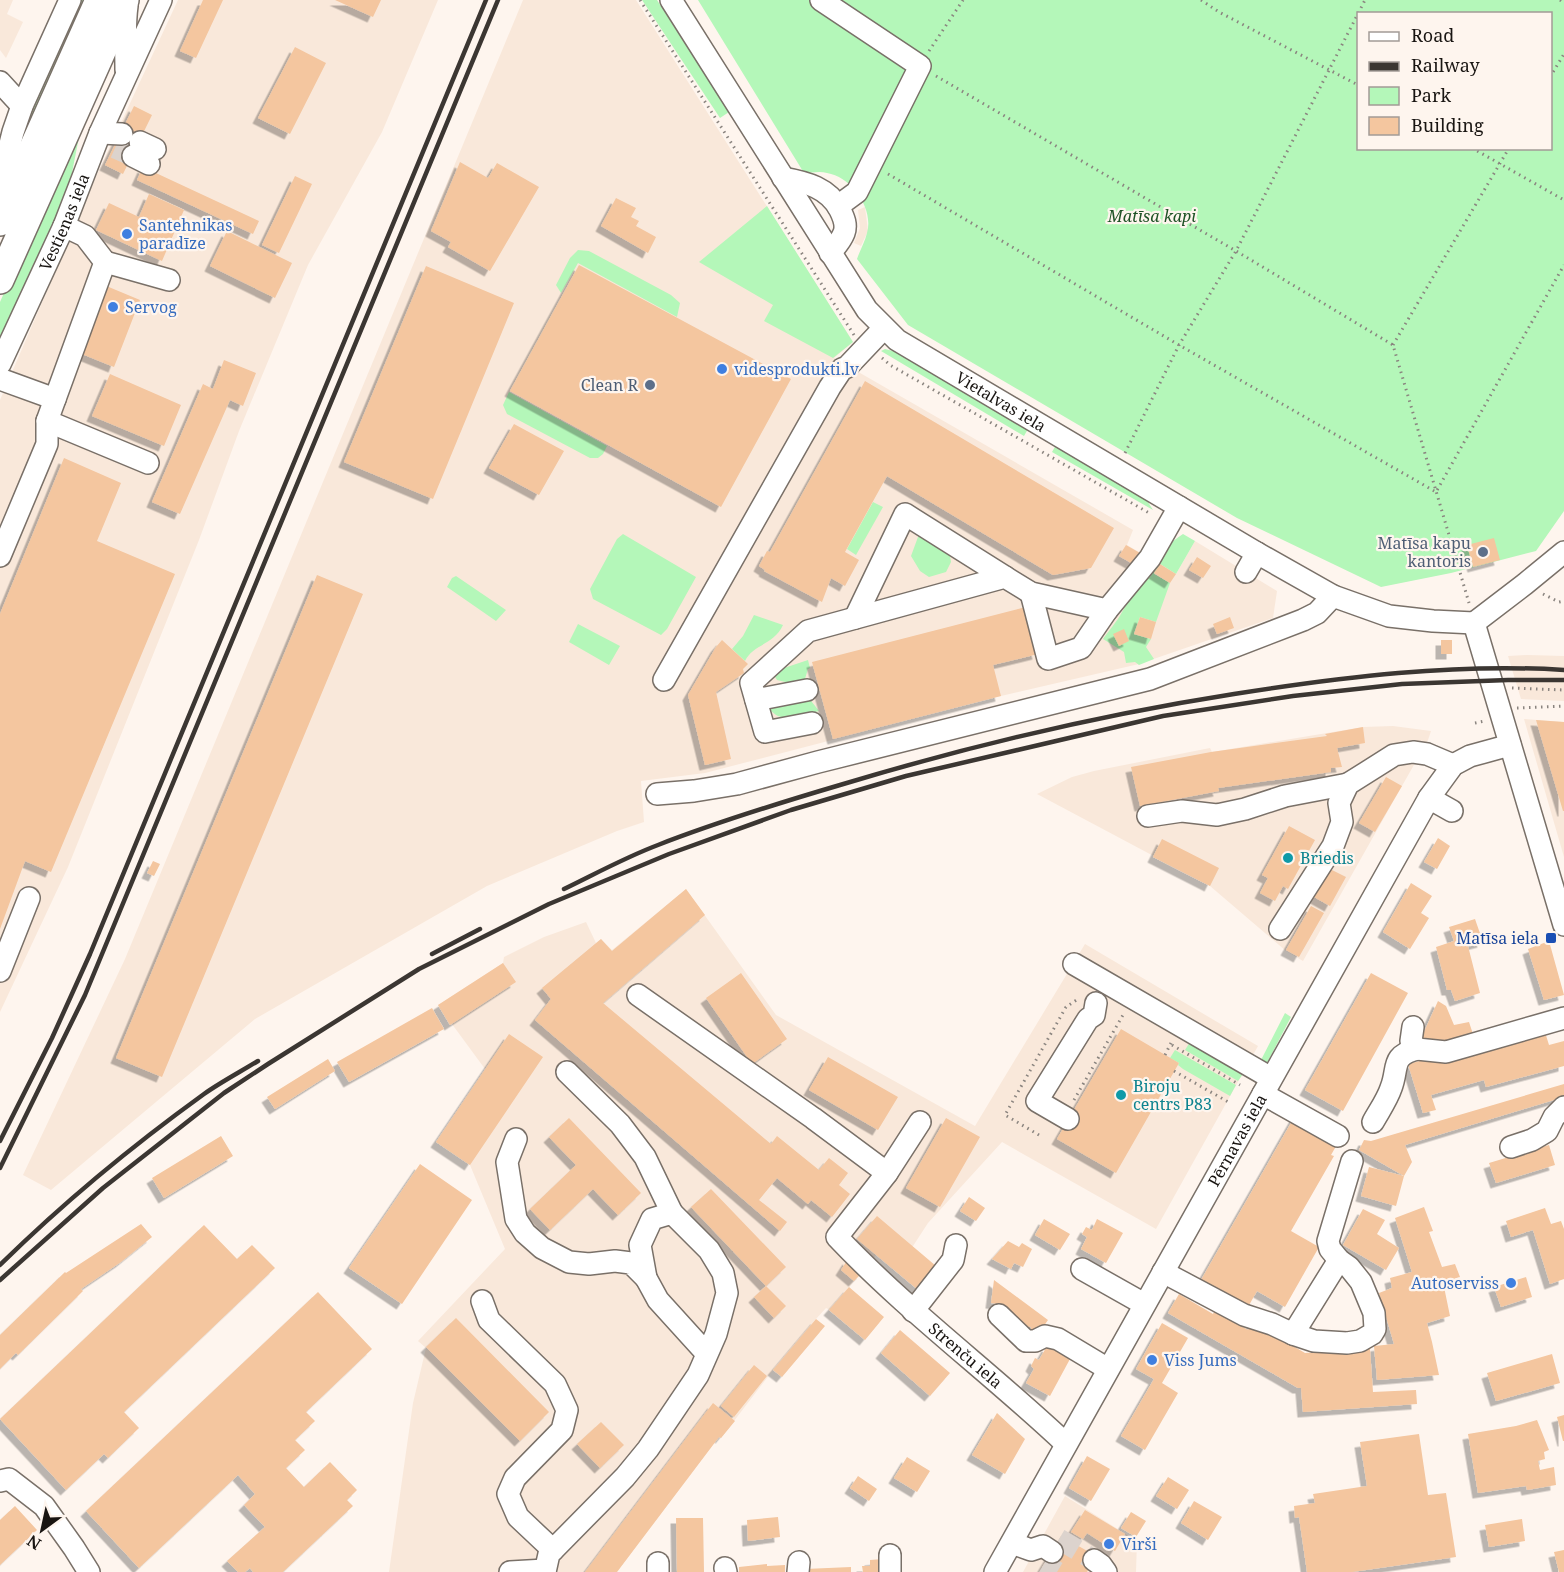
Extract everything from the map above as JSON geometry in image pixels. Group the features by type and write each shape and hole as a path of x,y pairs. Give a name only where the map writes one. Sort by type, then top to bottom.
{"main road":[{"path":"0,222 99,0"},
{"name":"Vestienas iela","path":"0,280 127,0"}],"street":[{"path":"0,184 22,106 70,0"},
{"name":"Vestienas iela","path":"0,364 64,226 131,146 125,77 127,45 124,26 127,0"},
{"name":"Vestienas iela","path":"125,77 161,0"},
{"name":"Vietalvas iela","path":"671,0 867,310 897,340 1333,596 1389,616 1474,623"},
{"path":"821,0 920,66 858,192 838,206"},
{"path":"0,82 22,106"},
{"path":"783,178 814,186 830,195 838,206 845,227 840,241 830,253"},
{"path":"64,226 85,236 105,262 169,280"},
{"path":"0,556 47,444 47,421 105,262"},
{"path":"664,680 830,387 842,369 848,367 884,328"},
{"path":"0,379 55,399"},
{"path":"47,421 148,463"},
{"path":"1031,593 1048,659 1081,648 1107,610 1150,558 1179,507"},
{"path":"855,618 905,514 1031,593 1107,610"},
{"path":"1564,552 1474,623 1564,925"},
{"path":"1246,572 1257,553"},
{"path":"812,723 765,732 752,683 808,631 1005,577"},
{"path":"657,794 737,784 1150,679 1303,621 1317,612 1333,596"},
{"path":"756,700 807,690"},
{"path":"1148,816 1182,811 1216,815 1245,809 1285,796 1347,784 1394,755 1413,752 1427,754 1453,765 1470,756 1510,746"},
{"name":"Pērnavas iela","path":"995,1572 1430,798 1446,771 1453,765"},
{"path":"1280,929 1333,846 1342,822 1339,803 1347,784"},
{"path":"1430,798 1452,811"},
{"path":"0,971 29,898"},
{"path":"1074,964 1097,1002"},
{"path":"638,995 887,1173 920,1122"},
{"path":"1097,1002 1133,998 1163,1026 1267,1086 1338,1136"},
{"path":"1070,1111 1037,1101 1097,1002"},
{"path":"1373,1122 1392,1088 1397,1061 1406,1052 1417,1049 1446,1052 1564,1018"},
{"path":"1413,1027 1411,1041 1417,1049"},
{"path":"510,1572 547,1564 626,1477 698,1375 716,1334 727,1293 723,1273 709,1250 672,1213 645,1157 620,1124 567,1072"},
{"path":"1510,1147 1532,1140 1547,1131 1554,1117 1564,1107"},
{"path":"516,1139 507,1162 516,1219 525,1233 542,1248 569,1262 631,1263 645,1278 658,1300 707,1354"},
{"path":"1163,1272 1244,1315 1314,1341 1347,1343 1359,1341 1372,1334 1376,1324 1368,1296 1361,1282 1349,1267 1330,1249 1328,1241 1352,1161"},
{"name":"Strenču iela","path":"887,1173 837,1237 913,1311 1066,1444"},
{"path":"645,1278 639,1245 652,1219 672,1213"},
{"path":"913,1311 953,1260 956,1245"},
{"path":"1293,1334 1339,1260"},
{"path":"1082,1269 1144,1304"},
{"path":"482,1301 489,1320 555,1383 567,1410 562,1430 515,1478 508,1494 518,1517 547,1564"},
{"path":"999,1315 1024,1350 1045,1336 1058,1339 1108,1369"},
{"path":"0,1481 9,1479 44,1506 88,1572"},
{"path":"1012,1543 1031,1550 1050,1550"}],"path":[{"path":"963,0 920,66 1393,345 1474,623"},
{"path":"1201,0 1357,84"},
{"path":"1560,0 1564,3"},
{"path":"1123,457 1179,345 1236,251 1357,16"},
{"path":"1552,75 1564,54"},
{"path":"1476,150 1564,200"},
{"path":"1393,345 1508,150"},
{"path":"871,164 1179,345 1436,492"},
{"path":"1436,492 1564,265"},
{"path":"1559,602 1564,604"},
{"path":"1510,688 1564,690"},
{"path":"1515,708 1564,706"},
{"path":"1039,1135 1005,1116 1066,1006 1085,994 1122,1016"},
{"path":"1070,1111 1133,998"},
{"path":"1163,1026 1240,1085"},
{"path":"1174,1071 1230,1103"}],"shaded area":[{"path":"0,0 13,0 7,14 23,22 6,58 0,50"},
{"path":"178,0 438,0 382,132 308,265 239,431 199,540 68,867 0,1012 0,400 99,170"},
{"path":"523,0 636,0 853,342 834,358 1133,530 1127,545 1176,574 1195,541 1277,591 1273,618 1139,664 1001,696 705,773 641,781 644,822 617,831 487,886 255,1019 51,1190 23,1175 125,959"},
{"path":"865,207 868,231 861,246 854,243 860,228 858,210"},
{"path":"1508,656 1564,656 1564,701 1521,699"},
{"path":"1524,719 1564,722 1564,857"},
{"path":"1393,726 1431,731 1303,961 1286,951 1210,886 1037,794 1072,777 1094,771 1210,748 1212,752 1363,727"},
{"path":"686,889 776,1015 975,1126 1085,944 1258,1046 1156,1229 1002,1142 928,1223 913,1246 893,1269 876,1255 830,1310 826,1308 816,1319 721,1438 719,1437 617,1572 389,1572 413,1403 426,1348 418,1341 505,1249 470,1165 436,1142 485,1069 438,1005 503,963 504,957 544,937 586,922 596,943 601,939 612,950"},
{"name":"Virši","path":"1065,1496 1137,1541 1136,1572 1023,1572"}],"green space":[{"path":"79,0 87,0 23,140 20,135"},
{"path":"642,0 657,0 729,112 720,118"},
{"name":"Matīsa kapi","path":"698,0 1564,0 1564,511 1536,551 1451,573 1381,587 1237,518 908,325 857,259 868,224 867,214 859,196 845,181 821,172 804,173"},
{"path":"76,130 80,132 69,188 0,342 0,302"},
{"path":"767,206 853,342 833,358 764,321 773,305 699,262"},
{"path":"578,250 589,251 671,295 680,303 677,317 578,263 561,293 556,285 570,258"},
{"path":"885,349 910,359 1028,429 1024,436 881,351"},
{"path":"509,392 607,446 603,454 598,458 590,458 507,414 503,405"},
{"path":"1056,445 1146,499 1153,510 1052,452"},
{"path":"873,502 883,507 856,555 847,549"},
{"path":"623,534 696,577 667,629 661,635 593,599 590,589 617,539"},
{"path":"1183,534 1195,541 1176,574 1160,564 1154,574 1170,583 1156,622 1140,617 1134,634 1151,639 1146,647 1154,659 1139,665 1135,662 1126,663 1124,652 1103,639 1156,559"},
{"path":"927,535 949,550 951,562 946,572 929,577 920,571 911,556 918,537"},
{"path":"456,576 506,610 496,621 447,587 452,578"},
{"path":"754,615 783,625 774,637 753,651 745,661 732,649 743,636"},
{"path":"578,624 620,646 609,665 569,642"},
{"path":"808,660 810,668 804,682 794,684 777,680 772,672"},
{"path":"808,697 819,711 788,718 771,711 770,704"},
{"path":"1285,1013 1291,1017 1267,1063 1261,1060"},
{"path":"1190,1042 1245,1071 1238,1081 1185,1050"},
{"path":"1175,1050 1236,1085 1230,1096 1178,1065 1179,1063 1170,1058"}],"building":[{"path":"203,0 223,0 196,58 180,51"},
{"path":"335,0 381,0 373,17"},
{"path":"295,47 326,63 290,134 258,118"},
{"path":"134,106 152,115 123,174 105,165"},
{"path":"460,162 488,178 497,163 539,187 490,271 448,247 451,242 431,231"},
{"path":"143,167 259,221 253,234 137,180"},
{"path":"295,176 312,184 279,253 262,245"},
{"path":"149,194 184,210 162,261 96,230 109,203 139,217"},
{"path":"616,198 636,208 631,217 639,221 636,226 656,237 648,253 601,226"},
{"path":"227,231 292,263 275,298 210,266"},
{"name":"Clean R","path":"579,265 791,379 721,507 510,391"},
{"path":"426,266 514,303 433,499 344,462"},
{"path":"104,285 140,300 114,367 77,352"},
{"path":"224,360 256,373 243,406 230,400 180,514 152,502 203,384 213,389"},
{"path":"110,374 181,405 164,446 92,416"},
{"path":"865,381 1114,528 1091,568 1053,575 887,476 845,552 859,560 845,586 831,578 822,602 764,571 759,566 767,551 770,552"},
{"path":"514,424 564,451 539,495 489,468"},
{"path":"64,458 121,483 97,541 175,574 51,872 25,861 0,929 0,614"},
{"name":"Matīsa kapu kantoris","path":"1494,538 1500,560 1473,567 1467,545"},
{"path":"1126,545 1140,553 1133,564 1119,556"},
{"path":"1197,557 1211,566 1203,578 1189,570"},
{"path":"1160,564 1176,574 1170,583 1154,573"},
{"path":"317,575 363,594 162,1077 116,1058"},
{"path":"1026,607 1038,654 993,665 1001,696 833,739 812,662"},
{"path":"1140,617 1156,622 1151,639 1134,634"},
{"path":"1230,617 1234,628 1217,634 1213,624"},
{"path":"1124,629 1129,641 1119,646 1113,634"},
{"path":"722,640 748,664 743,669 744,673 716,692 731,759 705,765 688,695"},
{"path":"1441,640 1452,640 1452,654 1441,654"},
{"path":"1536,720 1564,722 1564,811 1563,811"},
{"path":"1363,727 1365,743 1337,748 1342,767 1331,768 1331,772 1218,788 1219,791 1140,806 1131,767 1211,752 1327,736 1325,734"},
{"path":"1386,777 1402,786 1375,832 1359,823"},
{"name":"Briedis","path":"1289,826 1315,840 1288,889 1283,886 1275,901 1260,893 1268,878 1262,875"},
{"path":"1438,838 1450,846 1437,869 1424,862"},
{"path":"1162,839 1219,868 1210,886 1153,857"},
{"path":"153,861 160,864 154,876 147,873"},
{"path":"1330,869 1346,877 1330,906 1314,897"},
{"path":"1411,883 1432,896 1421,913 1429,918 1410,949 1383,932"},
{"path":"686,889 705,915 603,1003 771,1144 777,1136 819,1170 829,1158 848,1173 839,1185 850,1194 832,1217 811,1200 808,1204 777,1178 759,1200 787,1222 780,1231 535,1020 551,999 542,988 601,939 612,951"},
{"path":"1311,906 1324,913 1299,957 1286,950"},
{"path":"1475,919 1483,942 1468,946 1480,993 1455,1001 1451,990 1447,990 1436,947 1454,941 1449,927"},
{"path":"1549,941 1564,995 1544,1000 1528,949"},
{"path":"503,963 516,982 450,1025 438,1005"},
{"path":"741,973 787,1039 752,1064 706,998"},
{"path":"1371,973 1408,993 1343,1111 1305,1090"},
{"path":"1438,1001 1446,1006 1454,1025 1469,1022 1474,1037 1458,1041 1419,1043"},
{"path":"432,1008 444,1029 349,1082 337,1062"},
{"name":"Biroju centrs P83","path":"1121,1029 1179,1063 1116,1173 1057,1139"},
{"path":"1544,1029 1549,1045 1564,1041 1564,1066 1486,1087 1484,1080 1431,1095 1436,1110 1423,1113 1408,1064"},
{"path":"509,1034 543,1057 470,1165 436,1142"},
{"path":"828,1057 898,1097 878,1130 809,1090"},
{"path":"328,1059 335,1071 275,1109 267,1097"},
{"path":"1564,1084 1564,1097 1405,1145 1412,1162 1404,1176 1359,1150 1364,1140 1371,1141"},
{"path":"1295,1116 1339,1141 1331,1155 1334,1156 1291,1231 1319,1247 1285,1307 1257,1291 1248,1307 1201,1280"},
{"path":"569,1118 641,1193 618,1215 593,1189 550,1230 530,1209 576,1165 549,1137"},
{"path":"946,1118 980,1137 940,1207 906,1188"},
{"path":"221,1136 233,1156 164,1198 152,1178"},
{"path":"1549,1145 1555,1165 1496,1183 1489,1163"},
{"path":"420,1164 472,1200 402,1304 349,1268"},
{"path":"1369,1167 1404,1176 1396,1206 1361,1196"},
{"path":"711,1189 786,1267 766,1286 691,1207"},
{"path":"969,1197 985,1208 976,1221 960,1211"},
{"path":"1424,1207 1433,1231 1429,1232 1442,1267 1455,1264 1460,1277 1443,1282 1450,1316 1427,1323 1439,1375 1377,1380 1374,1346 1394,1344 1379,1293 1392,1288 1390,1278 1412,1272 1395,1218"},
{"path":"1545,1208 1551,1224 1561,1221 1564,1229 1564,1279 1550,1284 1533,1230 1511,1237 1506,1221"},
{"path":"1363,1209 1385,1220 1377,1234 1399,1248 1386,1270 1343,1245"},
{"path":"877,1216 936,1266 917,1289 857,1239"},
{"path":"1044,1219 1070,1234 1060,1250 1035,1235"},
{"path":"1097,1219 1123,1233 1106,1263 1081,1249 1087,1237 1082,1234 1086,1227 1092,1230"},
{"path":"141,1224 152,1237 121,1262 81,1289 83,1291 18,1355 16,1353 0,1369 0,1335 65,1272"},
{"path":"204,1225 237,1259 252,1245 275,1268 124,1412 139,1428 108,1458 104,1454 66,1490 0,1419"},
{"path":"1008,1241 1019,1247 1022,1243 1032,1249 1023,1267 1014,1263 1011,1269 992,1259"},
{"path":"848,1259 862,1273 854,1281 841,1270"},
{"path":"1526,1277 1532,1297 1501,1307 1494,1287"},
{"path":"994,1280 1048,1320 1039,1333 1030,1332 1031,1327 1022,1326 1023,1321 1014,1320 1015,1316 1007,1315 999,1309 999,1304 991,1303"},
{"path":"766,1286 786,1306 774,1318 754,1297"},
{"path":"849,1287 884,1317 865,1340 829,1310"},
{"path":"318,1292 372,1349 306,1412 315,1421 295,1440 305,1450 286,1468 304,1487 330,1462 357,1490 347,1500 353,1506 283,1572 253,1572 250,1568 245,1572 238,1572 227,1561 265,1527 244,1505 255,1494 238,1475 139,1568 86,1511"},
{"path":"1179,1294 1213,1314 1215,1310 1248,1330 1252,1322 1305,1353 1370,1349 1373,1392 1416,1390 1417,1404 1303,1412 1301,1388 1168,1313"},
{"path":"456,1318 549,1412 520,1441 426,1347"},
{"path":"816,1319 825,1326 782,1377 773,1370"},
{"path":"1162,1323 1188,1338 1162,1383 1178,1393 1145,1450 1121,1436 1154,1379 1136,1369"},
{"path":"900,1330 950,1373 930,1396 881,1353"},
{"path":"1047,1346 1070,1359 1050,1396 1026,1383 1034,1369 1031,1366 1035,1358 1039,1360"},
{"path":"1552,1354 1560,1383 1496,1401 1487,1373"},
{"path":"754,1365 767,1376 734,1417 721,1406"},
{"path":"713,1403 735,1421 721,1438 719,1437 617,1572 585,1572"},
{"path":"997,1413 1025,1439 1005,1474 972,1455"},
{"path":"1564,1415 1564,1441 1563,1441 1557,1417"},
{"path":"1537,1420 1549,1450 1544,1452 1545,1459 1538,1461 1540,1470 1554,1467 1556,1485 1527,1490 1526,1486 1478,1493 1468,1434"},
{"path":"601,1422 624,1445 600,1468 577,1444"},
{"path":"1419,1434 1428,1495 1446,1493 1456,1557 1352,1572 1307,1572 1299,1517 1295,1518 1294,1506 1315,1503 1313,1494 1367,1486 1360,1442"},
{"path":"1087,1456 1110,1469 1091,1501 1069,1488"},
{"path":"907,1457 930,1471 917,1492 894,1478"},
{"path":"858,1476 877,1489 869,1501 850,1488"},
{"path":"1168,1477 1189,1490 1177,1509 1156,1496"},
{"path":"1194,1501 1222,1517 1208,1540 1181,1523"},
{"path":"15,1506 37,1530 0,1565 0,1520"},
{"path":"1085,1510 1125,1534 1115,1551 1087,1533 1083,1539 1071,1532"},
{"path":"1131,1512 1146,1521 1136,1537 1121,1528"},
{"path":"778,1517 780,1537 748,1541 747,1520"},
{"path":"676,1518 703,1518 704,1572 677,1572"},
{"path":"1522,1519 1525,1541 1489,1547 1485,1525"},
{"path":"1061,1536 1096,1556 1087,1572 1048,1572 1042,1568"},
{"path":"1564,1550 1564,1572 1559,1572 1554,1552"},
{"path":"883,1559 883,1572 863,1572 862,1566 870,1566 870,1560"},
{"path":"767,1564 767,1566 785,1565 785,1572 739,1572 739,1567"},
{"path":"851,1567 851,1572 805,1572 805,1569"}],"tunnel":[{"path":"115,148 133,156"},
{"path":"1059,1539 1094,1560"},
{"path":"1044,1564 1057,1572"}],"railway":[{"path":"0,1141 52,1038 90,954 486,0"},
{"path":"0,1168 85,995 498,0"},
{"path":"564,889 646,850 748,813 937,757 1084,722 1184,702 1357,677 1481,668 1564,670"},
{"path":"0,1280 103,1188 224,1093 268,1064 419,969 549,904 669,854 791,810 906,776 1163,716 1293,696 1402,684 1564,680"},
{"path":"432,954 480,929"},
{"path":"0,1265 48,1219 124,1155 204,1094 258,1061"}],"place":[{"name":"Santehnikas paradīze","path":"127,234"},
{"name":"Servog","path":"113,307"},
{"name":"videsprodukti.lv","path":"722,369"},
{"name":"Clean R","path":"650,385"},
{"name":"Matīsa kapu kantoris","path":"1483,552"},
{"name":"Briedis","path":"1288,858"},
{"name":"Matīsa iela","path":"1551,938"},
{"name":"Biroju centrs P83","path":"1121,1095"},
{"name":"Autoserviss","path":"1511,1283"},
{"name":"Viss Jums","path":"1152,1360"},
{"name":"Virši","path":"1109,1544"}]}
